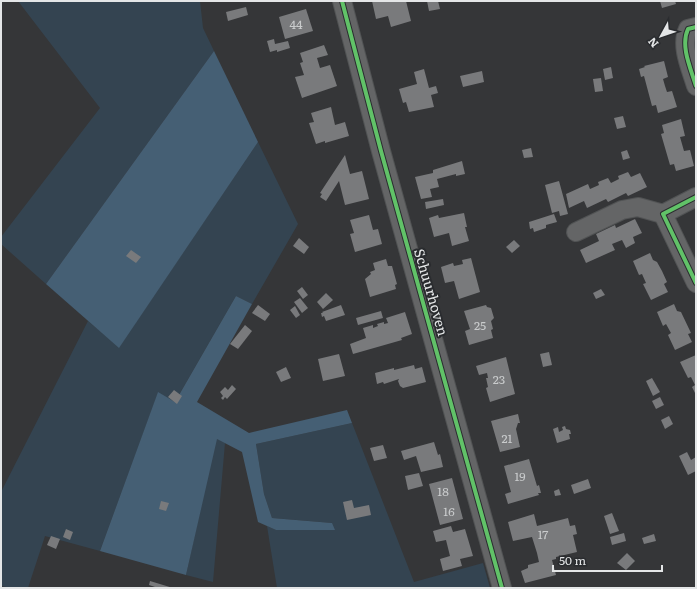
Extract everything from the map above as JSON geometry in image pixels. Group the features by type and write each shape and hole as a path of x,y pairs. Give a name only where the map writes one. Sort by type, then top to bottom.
{"street":[{"name":"Schuurhoven","path":"342,1 502,588"},
{"path":"696,26 688,30 685,36 684,44 696,86"},
{"path":"576,232 622,210 638,207 663,214 696,197"},
{"path":"663,214 696,283"}],"shaded area":[{"path":"18,1 200,1 203,28 214,51 46,284 1,244 1,237 100,108"},
{"path":"214,51 258,142 119,348 46,284"},
{"path":"258,142 298,224 252,304 236,296 175,402 158,393 100,551 45,536 28,588 1,586 1,492 88,321 119,347"},
{"path":"236,296 252,304 197,402 249,433 347,410 352,423 256,444 264,494 272,518 332,523 335,530 276,530 258,522 242,452 217,439 186,575 100,551 158,392 175,402"},
{"path":"352,423 414,582 483,563 490,588 277,588 267,526 276,530 332,523 272,518 264,494 256,444"},
{"path":"216,438 225,443 213,582 186,575"}],"building":[{"path":"372,1 406,1 411,21 391,27 388,16 376,19"},
{"path":"427,1 438,1 440,9 429,11"},
{"path":"660,1 675,1 676,4 662,8"},
{"path":"246,7 248,15 228,21 226,12"},
{"path":"306,9 313,31 285,39 279,17"},
{"path":"274,39 275,44 288,41 290,48 277,52 277,50 270,52 267,41"},
{"path":"324,45 328,55 317,58 320,68 330,65 337,86 302,98 295,77 304,75 300,63 303,62 300,53"},
{"path":"664,61 668,77 663,79 667,92 672,91 677,107 658,113 656,105 652,106 644,76 641,77 639,69 645,67 644,66"},
{"path":"611,67 613,78 605,80 603,69"},
{"path":"424,69 429,88 436,86 438,93 431,95 434,107 409,112 406,102 403,103 399,89 417,84 414,72"},
{"path":"482,71 484,82 463,87 460,76"},
{"path":"601,78 603,91 595,92 593,79"},
{"path":"331,107 335,125 345,122 349,136 316,144 309,123 314,122 311,113"},
{"path":"623,116 626,127 617,129 614,118"},
{"path":"681,119 685,136 680,137 684,151 690,150 694,166 676,171 674,164 670,165 661,134 664,133 662,125"},
{"path":"531,148 533,157 524,158 522,150"},
{"path":"627,150 630,158 623,160 621,152"},
{"path":"345,155 350,174 362,171 369,199 345,205 339,181 326,201 320,197 322,194 320,193"},
{"path":"462,161 465,174 456,176 456,174 437,179 439,187 430,189 432,197 421,199 415,177 433,173 433,170"},
{"path":"628,172 631,177 640,173 647,187 628,196 626,193 608,202 606,199 587,208 584,201 569,208 566,194 588,184 590,189 599,185 598,182 608,178 611,183 619,179 618,176"},
{"path":"559,181 568,214 560,216 559,211 552,213 545,185"},
{"path":"443,199 444,205 426,209 425,202"},
{"path":"464,213 467,227 465,227 469,241 452,246 449,233 434,237 429,218 438,215 439,218"},
{"path":"554,214 557,222 546,225 546,228 534,232 533,228 530,229 529,222"},
{"path":"369,215 373,230 378,229 382,244 355,252 350,234 354,233 350,220"},
{"path":"635,219 642,233 633,237 635,243 626,248 622,240 612,244 615,250 586,263 580,250 599,241 596,234 615,225 616,228"},
{"path":"299,238 309,247 304,254 293,246"},
{"path":"514,240 520,246 512,253 506,247"},
{"path":"131,250 141,257 136,263 126,256"},
{"path":"650,253 653,260 657,262 662,271 667,282 664,284 668,292 651,300 643,284 646,283 642,274 639,275 633,261"},
{"path":"471,258 480,292 459,299 454,281 445,283 441,267 453,263 454,266 463,264 462,260"},
{"path":"386,259 388,266 392,266 397,284 395,285 396,289 370,297 365,279 371,274 370,272 375,270 373,263"},
{"path":"302,287 308,295 303,299 297,291"},
{"path":"601,289 605,295 596,299 593,293"},
{"path":"326,293 333,300 323,309 317,302"},
{"path":"300,298 308,308 302,313 294,302"},
{"path":"674,304 677,311 681,312 691,333 688,334 692,342 675,350 668,335 671,333 666,324 663,326 657,312"},
{"path":"258,305 270,314 265,321 252,313"},
{"path":"341,305 345,315 326,321 324,316 322,317 322,312"},
{"path":"486,305 487,307 491,308 494,318 491,321 493,338 469,345 465,331 470,329 464,311"},
{"path":"295,306 300,315 296,318 290,310"},
{"path":"381,311 383,318 358,325 356,318"},
{"path":"405,312 412,334 401,338 402,340 353,354 350,344 366,338 363,328 373,325 373,328 378,326 377,324 384,322 384,324 388,323 386,318"},
{"path":"245,325 252,331 238,349 230,344"},
{"path":"549,352 552,365 543,367 540,354"},
{"path":"339,354 345,376 323,381 318,359"},
{"path":"696,355 696,395 692,387 695,385 691,377 688,378 680,362"},
{"path":"506,357 515,394 490,402 486,388 488,387 486,378 488,378 487,373 479,375 476,366"},
{"path":"414,365 415,369 422,367 426,382 403,388 400,386 398,381 399,379 384,384 383,382 377,384 375,373"},
{"path":"286,367 291,378 281,382 276,372"},
{"path":"652,378 660,392 653,396 646,381"},
{"path":"232,385 236,389 227,399 225,397 223,400 221,398 223,396 220,392 225,387 228,390"},
{"path":"174,390 182,396 177,404 168,397"},
{"path":"660,397 664,405 656,409 652,401"},
{"path":"518,414 520,423 518,423 516,429 520,447 500,452 491,421"},
{"path":"669,416 673,424 665,429 661,420"},
{"path":"565,426 566,429 570,430 570,439 557,443 553,429 558,427 559,432 563,430 562,427"},
{"path":"434,442 438,455 440,454 443,467 421,472 416,456 404,460 401,451"},
{"path":"383,445 387,458 374,461 370,448"},
{"path":"687,452 691,460 696,457 696,471 688,475 679,456"},
{"path":"529,459 537,486 539,485 541,493 538,493 539,495 508,504 505,494 511,492 504,466"},
{"path":"419,473 423,486 408,490 405,476"},
{"path":"452,478 463,519 440,525 429,484"},
{"path":"588,479 591,488 574,494 571,485"},
{"path":"559,489 561,495 555,496 554,491"},
{"path":"352,500 354,508 369,505 371,515 347,520 343,502"},
{"path":"161,501 169,503 166,511 159,509"},
{"path":"612,513 619,531 610,534 604,516"},
{"path":"534,514 537,526 568,518 570,526 575,525 577,534 573,535 577,552 556,557 556,559 552,560 556,575 525,583 521,571 528,568 528,565 539,562 537,553 532,537 513,541 508,522"},
{"path":"451,526 453,532 465,529 473,556 460,559 462,566 443,571 440,559 450,556 446,540 436,542 433,531"},
{"path":"66,529 73,532 70,540 63,537"},
{"path":"624,533 626,541 612,545 610,537"},
{"path":"654,534 656,541 644,544 642,538"},
{"path":"51,536 60,539 56,549 47,545"},
{"path":"627,553 635,561 626,570 617,563"},
{"path":"150,581 173,588 158,588 149,585"}],"cycle path":[{"path":"342,1 381,151 502,588"},
{"path":"696,27 688,29 685,43 687,58 696,86"},
{"path":"696,197 663,214 696,283"}]}
